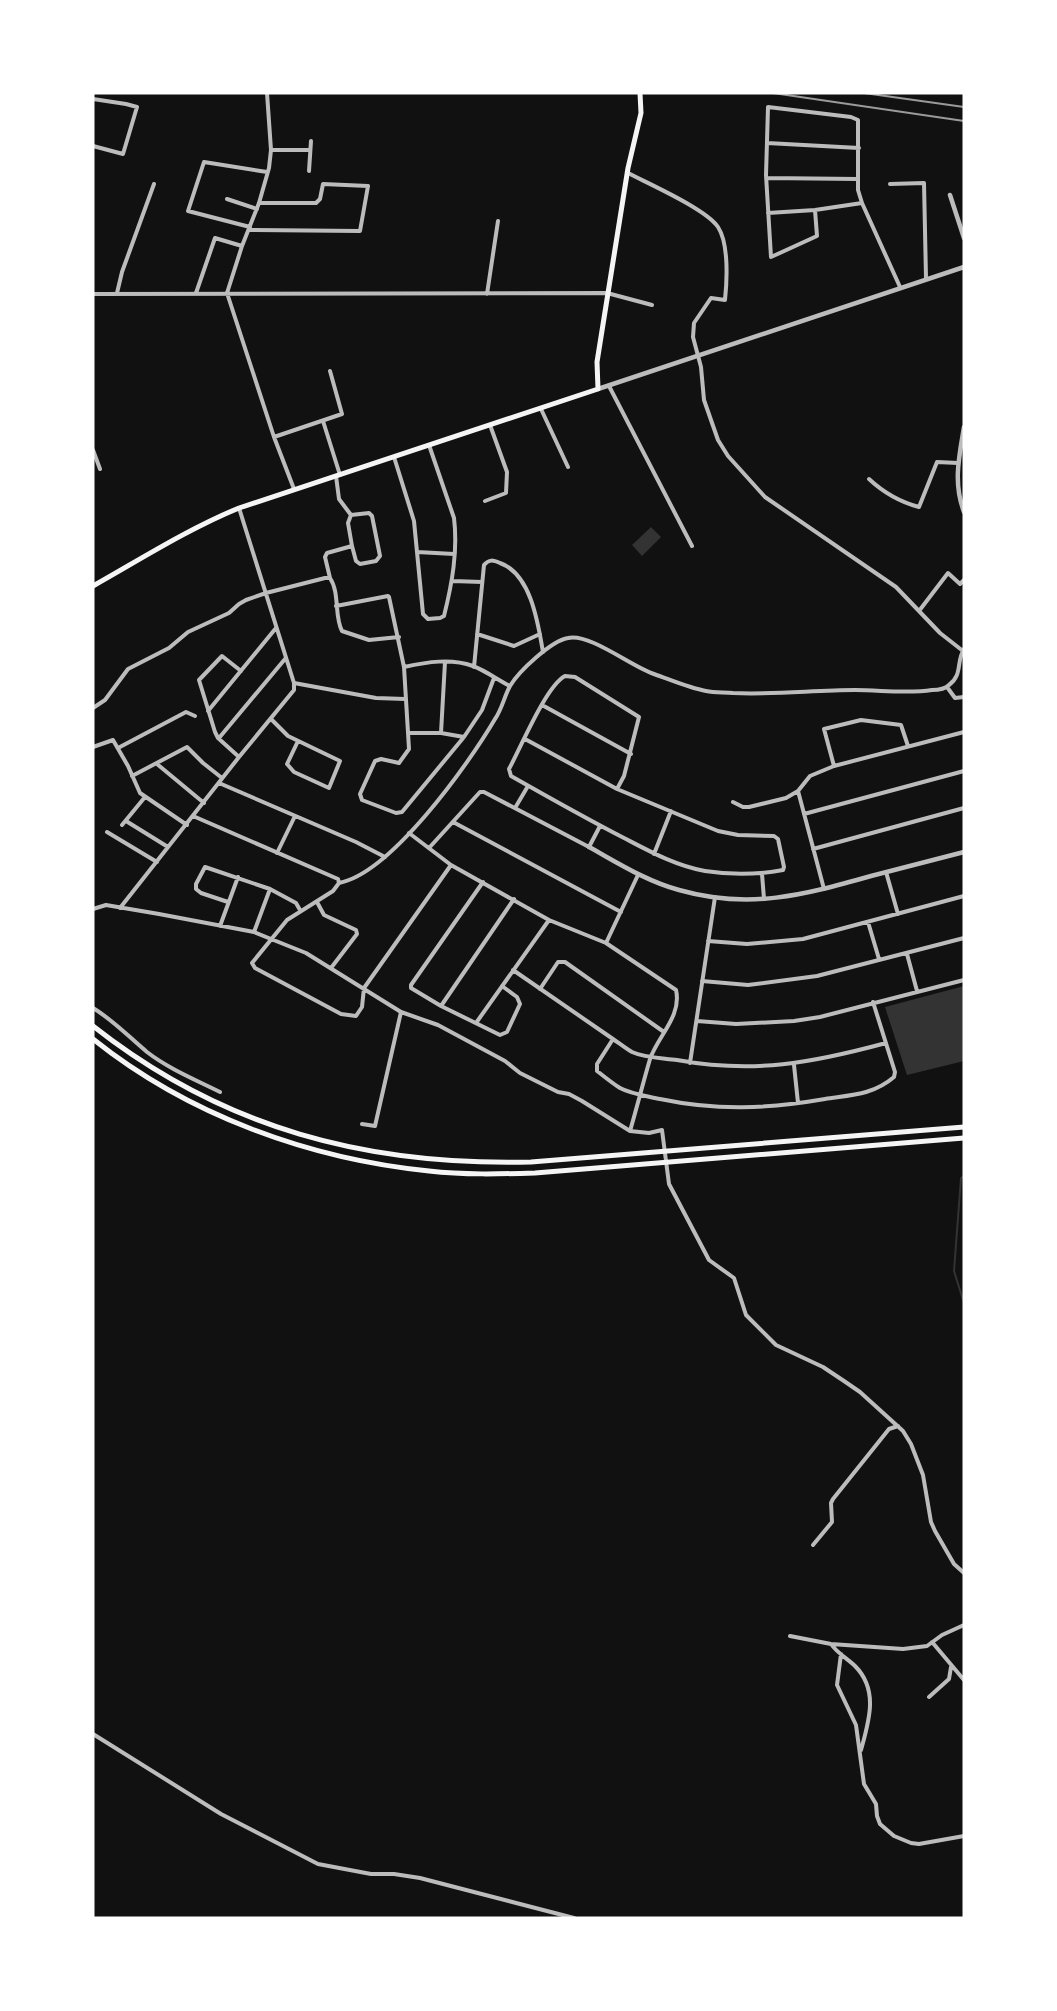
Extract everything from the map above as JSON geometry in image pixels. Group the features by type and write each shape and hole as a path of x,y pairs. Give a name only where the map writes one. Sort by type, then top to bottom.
{"main road":[{"path":"93,586 175,539 239,508 598,389 597,362 628,173 641,113 640,93"},
{"path":"93,1026 137,1058 176,1082 248,1116 333,1144 413,1158 472,1162 531,1162 964,1127"},
{"path":"93,1039 172,1092 242,1125 328,1153 376,1164 431,1171 486,1174 535,1173 964,1138"}],"street":[{"path":"93,146 123,154 136,107 93,100 94,93"},
{"path":"267,93 271,150 267,172 259,202 227,293 274,437 294,489"},
{"path":"815,210 817,236 771,256 766,178 768,106 851,117 858,120 858,190 900,287"},
{"path":"309,171 311,141"},
{"path":"767,143 859,148"},
{"path":"271,150 310,150"},
{"path":"259,202 316,203 320,199 323,184 368,186 360,231 250,229 188,211 204,162 267,172"},
{"path":"451,865 364,988 362,1007 356,1016 341,1014 255,968 252,963 287,920 333,891 339,883 350,881 386,857 445,793 497,717 510,686 524,668 543,652 568,638 584,638 651,673 706,691 750,694 855,690 917,692 947,687 956,678 960,668 960,655 963,650 940,633 896,587 765,496 728,456 718,440 704,400 699,356 693,337 694,323 711,298 725,300 727,278 720,228 704,213 628,173"},
{"path":"766,178 858,179"},
{"path":"890,184 924,183 926,278"},
{"path":"117,293 133,240 154,184"},
{"path":"950,195 964,238"},
{"path":"227,199 257,208"},
{"path":"768,213 815,210 862,203"},
{"path":"487,294 498,221"},
{"path":"196,293 215,238 242,246"},
{"path":"598,389 964,267"},
{"path":"93,294 607,294 652,305"},
{"path":"274,437 342,414 330,371"},
{"path":"609,386 692,546"},
{"path":"541,408 568,467"},
{"path":"323,421 338,475 339,499 351,515"},
{"path":"485,501 506,493 507,472 490,425"},
{"path":"964,427 957,484 959,500 964,512"},
{"path":"394,457 414,521 423,614 428,618 441,618 444,615 453,580 455,529 454,518 429,445"},
{"path":"93,450 100,469"},
{"path":"869,479 904,503 919,507 938,462 958,463"},
{"path":"120,908 239,757 293,693 294,683 239,508"},
{"path":"369,513 372,516 380,556 376,561 360,564 356,561 348,523 351,515 369,513"},
{"path":"352,546 327,553 325,557 333,582 342,631 369,640 399,637"},
{"path":"417,552 454,554"},
{"path":"474,667 484,565 487,561 493,560 508,566 527,589 543,652"},
{"path":"919,611 948,573 960,584 964,580"},
{"path":"93,708 105,700 128,669 169,648 188,632 229,613 239,604 266,593 330,578"},
{"path":"453,580 482,582"},
{"path":"336,606 388,596 391,599 404,667 409,749 399,763 381,759 375,761 360,794 362,800 396,813 402,812 464,737 482,710 494,678"},
{"path":"208,711 276,627"},
{"path":"477,634 514,646 540,634"},
{"path":"239,757 218,738 199,680 222,656 241,671"},
{"path":"218,738 286,658"},
{"path":"404,667 427,662 460,663 474,667 510,686"},
{"path":"441,733 445,662"},
{"path":"525,739 617,789 718,831 738,835 774,836 778,839 783,870 762,874 704,871 654,854 511,776 509,769 542,705 554,684 565,676 575,677 639,717 631,754 617,789"},
{"path":"294,683 376,698 405,699"},
{"path":"947,687 955,698 964,697"},
{"path":"542,705 631,754"},
{"path":"118,748 186,712 195,716"},
{"path":"271,719 288,736 340,761 329,788 294,772 287,764 298,741"},
{"path":"834,766 824,729 861,720 901,725 908,746"},
{"path":"408,734 441,733 464,737"},
{"path":"733,802 749,807 786,798 798,791 810,776 834,766 964,733"},
{"path":"93,747 112,740 140,793 186,825"},
{"path":"132,776 187,747 220,781 386,857"},
{"path":"157,764 204,802"},
{"path":"804,814 964,771"},
{"path":"515,808 528,786"},
{"path":"798,791 824,889"},
{"path":"429,848 480,792 484,792 638,875 680,891 715,897 764,900 806,894 964,852"},
{"path":"122,825 145,797"},
{"path":"813,849 964,808"},
{"path":"654,854 671,811"},
{"path":"193,816 334,877 339,883"},
{"path":"277,853 295,816"},
{"path":"126,820 168,848"},
{"path":"453,822 621,912"},
{"path":"589,847 600,826"},
{"path":"107,832 157,862"},
{"path":"409,833 451,865 549,920 606,943 676,990 674,1014 651,1056 630,1131"},
{"path":"228,902 201,893 196,889 196,884 205,867 270,889 296,903 300,910"},
{"path":"886,872 898,914"},
{"path":"762,874 764,900"},
{"path":"606,943 638,875"},
{"path":"220,926 238,878"},
{"path":"483,882 411,985 413,991 500,1035 507,1032 520,1000 502,986"},
{"path":"254,933 270,889"},
{"path":"708,941 747,944 788,941 964,896"},
{"path":"690,1063 715,897"},
{"path":"441,1006 514,899"},
{"path":"317,902 324,915 356,930 357,934 331,968"},
{"path":"93,909 106,905 194,920 271,939 306,953 401,1012 438,1025 505,1061 520,1073 582,1101 630,1131 650,1133 662,1130 666,1173 671,1189 709,1260 734,1278 746,1315 776,1345 823,1367 860,1392 899,1426 911,1444 923,1475 931,1522 954,1564 964,1573"},
{"path":"476,1023 549,920"},
{"path":"868,922 879,959"},
{"path":"702,981 748,985 817,976 964,938"},
{"path":"907,954 917,991"},
{"path":"540,989 558,962 565,962 664,1032"},
{"path":"513,970 633,1053 690,1063 752,1067 794,1065 886,1043"},
{"path":"696,1021 736,1024 794,1021 820,1017 964,980"},
{"path":"613,1039 597,1064 597,1071 621,1089 688,1105 759,1108 798,1104 874,1091 894,1077 895,1072 873,1002"},
{"path":"93,1008 106,1016 149,1053 220,1092"},
{"path":"362,1124 375,1126 401,1012"},
{"path":"794,1065 798,1104"},
{"path":"813,1545 832,1522 831,1503 889,1429 899,1426"},
{"path":"790,1636 831,1644 903,1649 927,1646 964,1625"},
{"path":"932,1642 964,1680"},
{"path":"831,1644 856,1666 868,1682 870,1690 868,1722 860,1752"},
{"path":"841,1654 837,1685 856,1725 864,1784 876,1804 880,1824 886,1831 902,1841 919,1844 964,1836"},
{"path":"929,1697 949,1678 951,1667"},
{"path":"93,1734 221,1814 318,1864 371,1874 420,1878 574,1918"}],"shaded area":[{"path":"651,527 661,537 642,556 632,545"},
{"path":"964,986 964,1061 907,1075 885,1007"}],"waterway":[{"path":"964,1176 961,1178 954,1271 964,1303"}],"railway":[{"path":"773,93 964,121"},
{"path":"864,93 964,107"}]}
